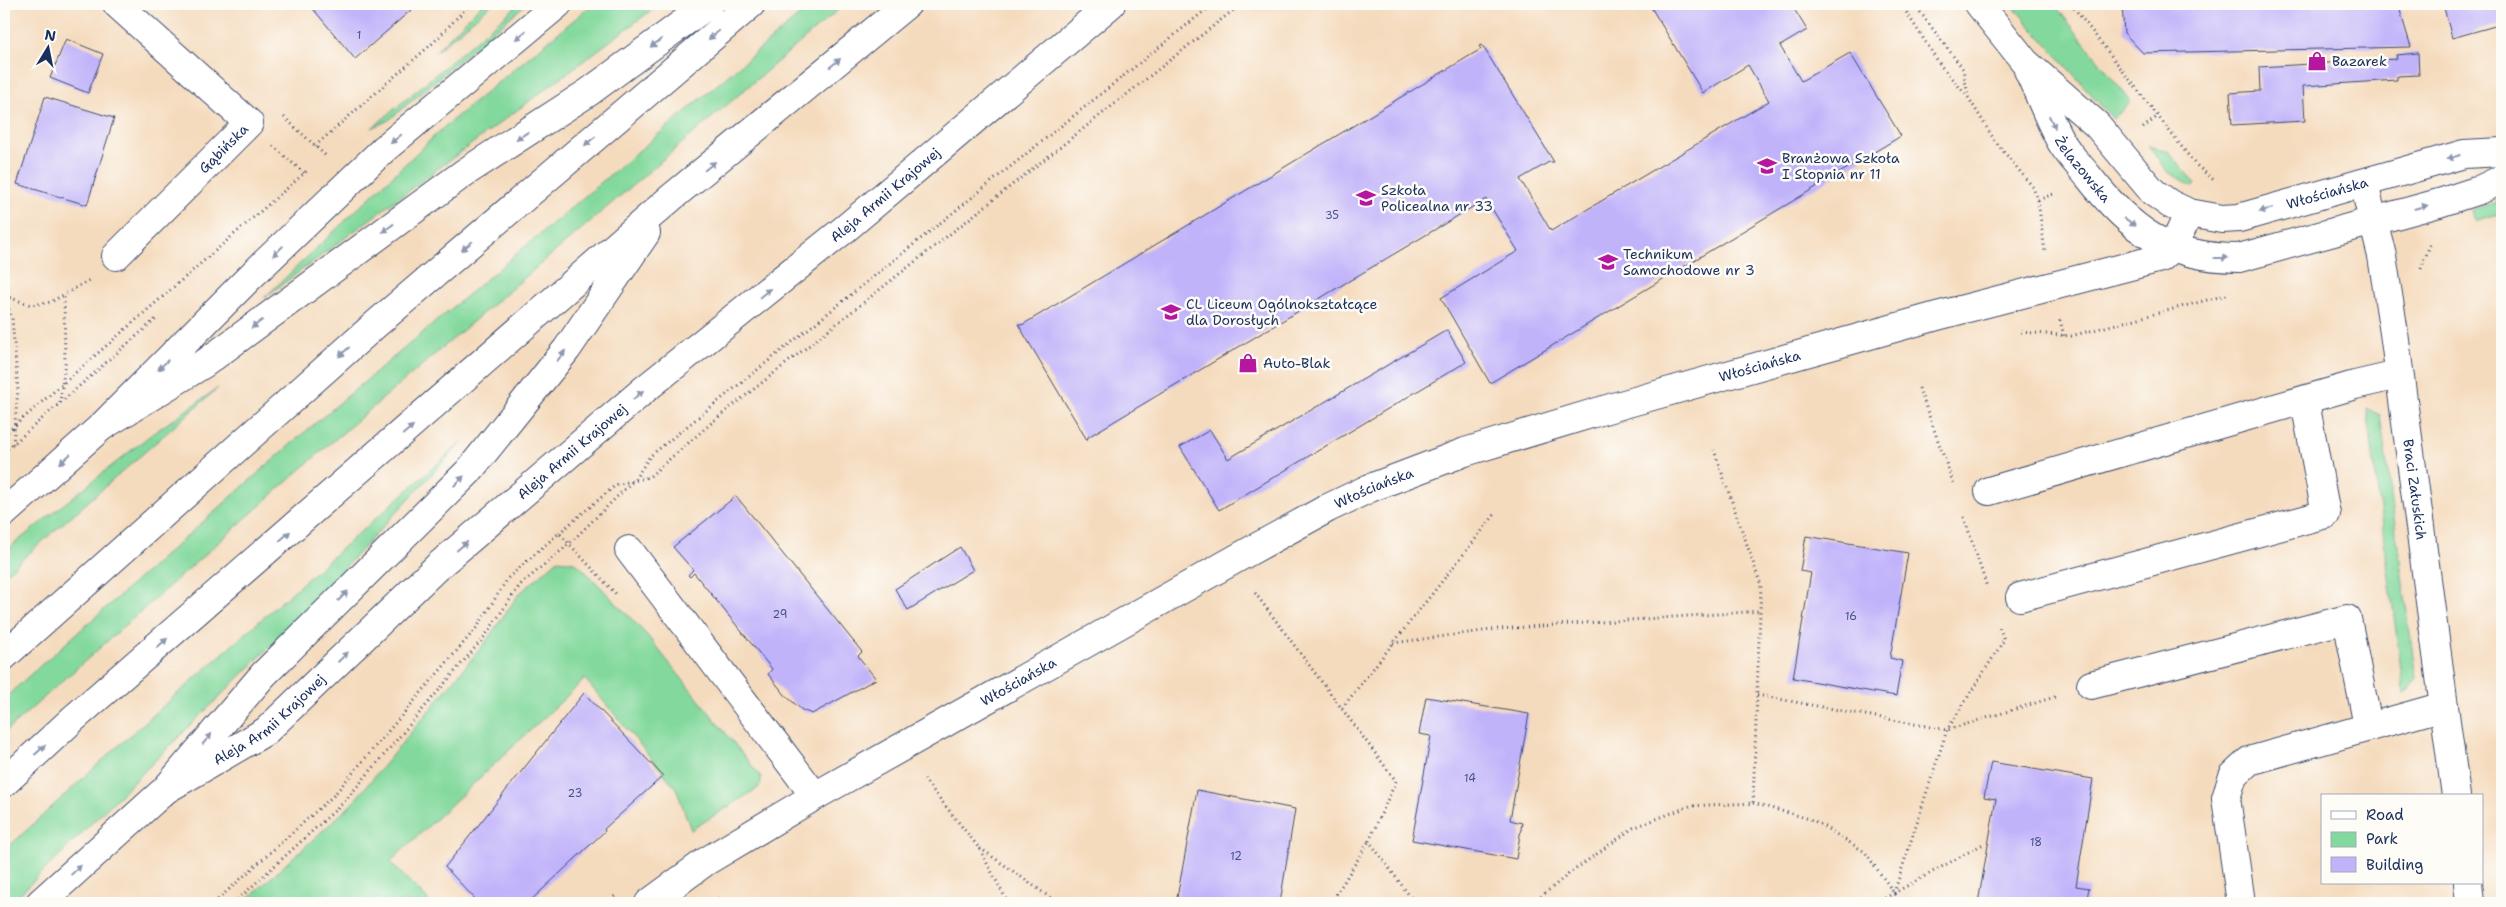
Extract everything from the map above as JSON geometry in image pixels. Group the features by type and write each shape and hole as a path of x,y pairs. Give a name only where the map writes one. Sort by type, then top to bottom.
{"main road":[{"name":"Gąbińska","path":"116,256 249,123 117,4"},
{"path":"4,513 101,427 249,278 384,149 558,4"},
{"path":"101,427 205,363 456,179 589,92 709,4"},
{"path":"4,656 376,324 751,4"},
{"path":"4,782 80,713 672,197 907,4"},
{"name":"Aleja Armii Krajowej","path":"40,903 165,790 266,730 437,567 645,389 846,228 1111,4"},
{"name":"Żelazowska","path":"1979,4 2024,62 2097,125 2153,192 2170,204 2189,213"},
{"name":"Żelazowska","path":"2024,62 2061,141 2106,199 2125,219 2174,247"},
{"name":"Włościańska","path":"2189,213 2222,219 2239,218 2464,154 2502,152"},
{"path":"2189,213 2174,247 2211,258 2239,258 2479,190 2502,178"},
{"name":"Braci Załuskich","path":"2364,184 2382,256 2456,794"},
{"path":"165,790 262,675 468,472 567,349 672,197"},
{"name":"Włościańska","path":"649,903 705,862 816,796 1240,556 1370,488 1466,452 1617,406 1938,316 2161,258 2174,247"},
{"path":"1989,492 2305,402 2355,385 2398,375"},
{"path":"2020,598 2326,514 2305,402"},
{"path":"629,550 816,796"},
{"path":"2091,685 2347,619 2368,726"},
{"path":"2241,903 2226,798 2233,776 2249,761 2444,706"},
{"path":"2468,884 2470,903"}],"path":[{"path":"315,146 434,42 470,4"},
{"path":"234,903 344,802 485,636 520,585 569,544 635,479 650,456 1212,4"},
{"path":"214,903 333,796 478,626 508,578 559,533 616,486 635,479 649,477 731,407 1241,4"},
{"path":"1901,4 1941,66 1968,97 1995,141 2032,186 2038,200 2046,256"},
{"path":"1914,4 1963,69 1968,97"},
{"path":"2071,4 2195,164 2208,176 2221,184"},
{"path":"282,115 330,159"},
{"path":"318,161 331,150"},
{"path":"4,435 311,167"},
{"path":"4,295 31,305 51,302 97,276 116,256"},
{"path":"2058,311 2064,336 2071,336 2239,291"},
{"path":"60,403 65,363 64,294"},
{"path":"4,295 12,318 18,390 13,444"},
{"path":"4,452 163,313"},
{"path":"1919,388 1957,494"},
{"path":"1714,450 1761,585 1753,803"},
{"path":"1963,512 1989,594"},
{"path":"1342,708 1496,513"},
{"path":"559,533 616,595"},
{"path":"1255,593 1396,781 1369,841 1332,903"},
{"path":"1393,643 1498,629 1760,611"},
{"path":"1894,893 1947,730 2004,640 1998,622"},
{"path":"1757,695 1947,730 2091,685"},
{"path":"924,779 979,848 1008,903"},
{"path":"1533,903 1570,873 1633,828 1690,806 1753,803 1812,820 1865,852 1894,893 1897,903"},
{"path":"1369,841 1415,903"},
{"path":"1876,903 1985,843"},
{"path":"979,848 1058,903"},
{"path":"606,903 619,892"},
{"path":"717,898 722,903"}],"green space":[{"path":"482,4 492,4 435,52"},
{"path":"519,4 526,4 389,120 372,128"},
{"path":"593,4 660,4 264,298 443,128"},
{"path":"813,4 845,4 318,454 4,733 4,699 31,674 299,437"},
{"path":"2011,4 2054,4 2131,102 2113,119"},
{"path":"2148,146 2168,151 2195,184 2193,187 2167,171"},
{"path":"2502,201 2502,213 2474,221 2471,210"},
{"path":"218,388 4,575 4,553 14,544 148,437"},
{"path":"2367,409 2380,415 2416,678 2410,689 2404,693"},
{"path":"461,443 282,635 11,903 4,903 4,851 117,747"},
{"path":"558,560 574,562 581,567 646,634 761,777 761,784 758,788 691,830 676,788 585,679 390,862 431,903 243,903 350,806 484,644 519,594"}],"building":[{"path":"309,4 406,4 411,10 355,59"},
{"path":"1649,4 1791,4 1807,30 1780,46 1801,81 1850,53 1901,136 1490,383 1441,298 1518,251 1486,199 1088,437 1087,440 1018,324 1022,325 1481,49 1479,46 1482,45 1554,162 1549,162 1520,179 1551,231 1769,101 1748,65 1703,93"},
{"path":"2122,4 2398,4 2411,47 2143,53 2124,33"},
{"path":"2443,4 2502,4 2502,24 2452,38"},
{"path":"66,39 103,54 88,93 50,78"},
{"path":"2418,53 2419,75 2397,76 2397,80 2303,86 2305,121 2232,125 2230,93 2260,91 2259,67 2397,59 2396,55"},
{"path":"45,97 114,118 87,205 17,184"},
{"path":"1447,330 1466,362 1219,510 1180,447 1210,430 1228,459"},
{"path":"736,496 862,652 858,656 876,679 812,714 802,710 786,696 768,674 772,669 694,573 690,577 688,575 693,570 673,547"},
{"path":"1806,536 1908,553 1890,658 1902,661 1896,696 1793,678 1811,573 1800,571"},
{"path":"960,547 973,570 908,610 895,589"},
{"path":"584,693 663,776 604,829 605,831 528,903 479,903 445,867"},
{"path":"1426,697 1529,714 1510,820 1522,823 1516,859 1412,840 1431,736 1419,734"},
{"path":"1991,762 2093,779 2076,886 2089,888 2086,903 1978,903 1996,799 1984,797"},
{"path":"1197,790 1295,809 1280,903 1176,903"}],"place":[{"name":"Bazarek","path":"2317,61"},
{"name":"Branżowa Szkoła I Stopnia nr 11","path":"1767,166"},
{"name":"Szkoła Policealna nr 33","path":"1366,198"},
{"name":"Technikum Samochodowe nr 3","path":"1608,262"},
{"name":"CL Liceum Ogólnokształcące dla Dorosłych","path":"1171,312"},
{"name":"Auto-Blak","path":"1248,363"}]}
